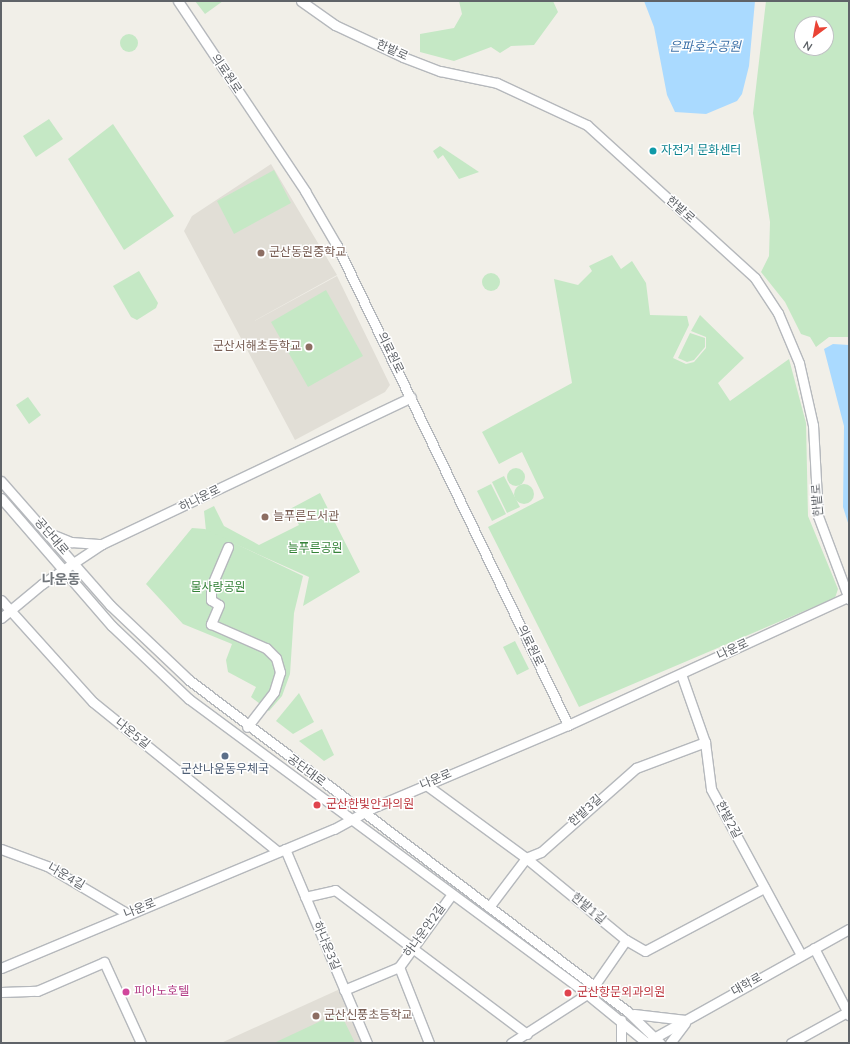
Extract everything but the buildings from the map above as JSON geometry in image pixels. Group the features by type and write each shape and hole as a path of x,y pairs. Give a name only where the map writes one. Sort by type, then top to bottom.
{"street":[{"name":"의료원로","path":"178,1 315,209 411,397 568,725"},
{"name":"한밭로","path":"301,1 335,25 404,57 440,71 497,83 588,125 755,278 778,314 801,370 813,425 818,516 849,598"},
{"name":"하나운로","path":"1,618 62,570 102,544 411,397"},
{"path":"1,476 45,530 71,542 102,544"},
{"name":"공단대로","path":"1,481 153,649 247,727 627,1011 658,1040"},
{"name":"공단대로","path":"1,498 112,626 189,699 587,994 621,1020 646,1043"},
{"path":"1,501 20,520"},
{"path":"228,547 211,587 211,600 219,605 211,624 266,648 276,658 280,672 274,692 247,727"},
{"name":"나운로","path":"1,968 282,851 351,820 361,813 425,784 568,725 849,598"},
{"name":"나운5길","path":"1,600 98,706 282,851"},
{"name":"한밭2길","path":"681,674 705,742 711,789 801,955"},
{"name":"한밭3길","path":"489,907 526,858 541,852 636,768 705,742"},
{"name":"한밭1길","path":"425,784 526,858 626,940 645,951 764,888"},
{"name":"나운4길","path":"1,849 47,866 128,914"},
{"name":"하나운3길","path":"282,851 305,897 367,1043"},
{"path":"305,897 335,890 413,947 526,1034"},
{"name":"하나운안2길","path":"344,990 399,967 452,894"},
{"name":"대학로","path":"646,1043 658,1040 689,1018 849,929"},
{"path":"594,986 626,940"},
{"path":"791,1043 849,1013 814,948"},
{"path":"1,992 37,991 104,962 141,1043"},
{"name":"하나운안2길","path":"399,967 429,1043"},
{"path":"511,1043 587,994"},
{"path":"627,1011 644,1017 689,1018"},
{"path":"670,1043 689,1018"},
{"path":"621,1020 621,1043"}],"shaded area":[{"path":"271,164 337,275 247,325 337,276 390,385 385,392 295,440 184,231 192,216"},
{"name":"군산신풍초등학교","path":"340,989 364,1043 221,1043"}],"green space":[{"path":"195,1 223,1 205,14"},
{"path":"459,1 553,1 558,12 534,45 511,46 500,53 491,47 454,61 420,52 420,34 454,28 462,14"},
{"path":"766,1 849,1 849,337 829,337 816,347 810,337 801,334 785,302 761,272 769,256 770,222 753,113"},
{"path":"129,34 135,37 138,43 135,49 129,52 123,49 120,43 123,37"},
{"path":"49,119 63,139 36,157 23,136"},
{"path":"113,124 174,216 124,250 68,159"},
{"path":"440,146 479,172 459,179 443,155 438,159 433,151"},
{"path":"274,170 291,203 234,234 217,201"},
{"path":"612,255 621,269 632,261 646,283 650,315 687,316 689,325 673,358 686,364 694,362 706,348 706,337 691,331 700,315 744,358 718,383 730,401 789,359 806,423 808,516 838,589 835,598 579,707 488,527 544,498 522,452 499,464 482,432 572,383 554,279 578,285 592,271 589,266"},
{"path":"139,271 158,303 156,308 137,320 131,317 113,286"},
{"path":"487,273 495,273 500,278 498,289 495,291 487,291 482,286 482,278"},
{"path":"326,290 363,356 308,387 271,322"},
{"path":"690,333 705,338 705,347 694,360 687,362 678,358"},
{"path":"28,397 41,415 29,424 16,405"},
{"path":"516,468 522,471 525,477 522,483 516,486 510,483 507,477 510,471"},
{"path":"504,476 520,507 507,513 492,482"},
{"path":"491,484 506,514 492,521 477,491"},
{"path":"524,484 531,487 534,494 531,501 524,504 517,501 514,494 517,487"},
{"name":"늘푸른공원","path":"320,493 360,572 303,606 309,577 206,531 204,511 214,506 224,526 259,545 299,525 290,509"},
{"name":"물사랑공원","path":"192,528 205,529 303,576 294,613 290,674 282,696 269,711 251,697 256,687 228,672 226,660 232,644 183,624 146,584"},
{"path":"515,641 529,669 517,675 503,647"},
{"path":"299,693 314,722 293,734 276,721"},
{"path":"322,729 334,755 324,761 299,741"},
{"path":"340,1012 355,1043 274,1043"}],"water":[{"name":"은파호수공원","path":"644,1 755,1 749,66 742,94 737,101 706,114 675,112 667,95 654,27"},
{"path":"833,344 849,345 849,526 843,507 844,426 824,349"}],"place":[{"name":"자전거 문화센터","path":"653,151"},
{"name":"군산동원중학교","path":"261,253"},
{"name":"군산서해초등학교","path":"309,347"},
{"name":"늘푸른도서관","path":"265,517"},
{"name":"군산나운동우체국","path":"225,756"},
{"name":"군산한빛안과의원","path":"317,805"},
{"name":"피아노호텔","path":"126,992"},
{"name":"군산항문외과의원","path":"568,993"},
{"name":"군산신풍초등학교","path":"316,1016"}],"district":[{"name":"나운동","path":"61,580"}]}
